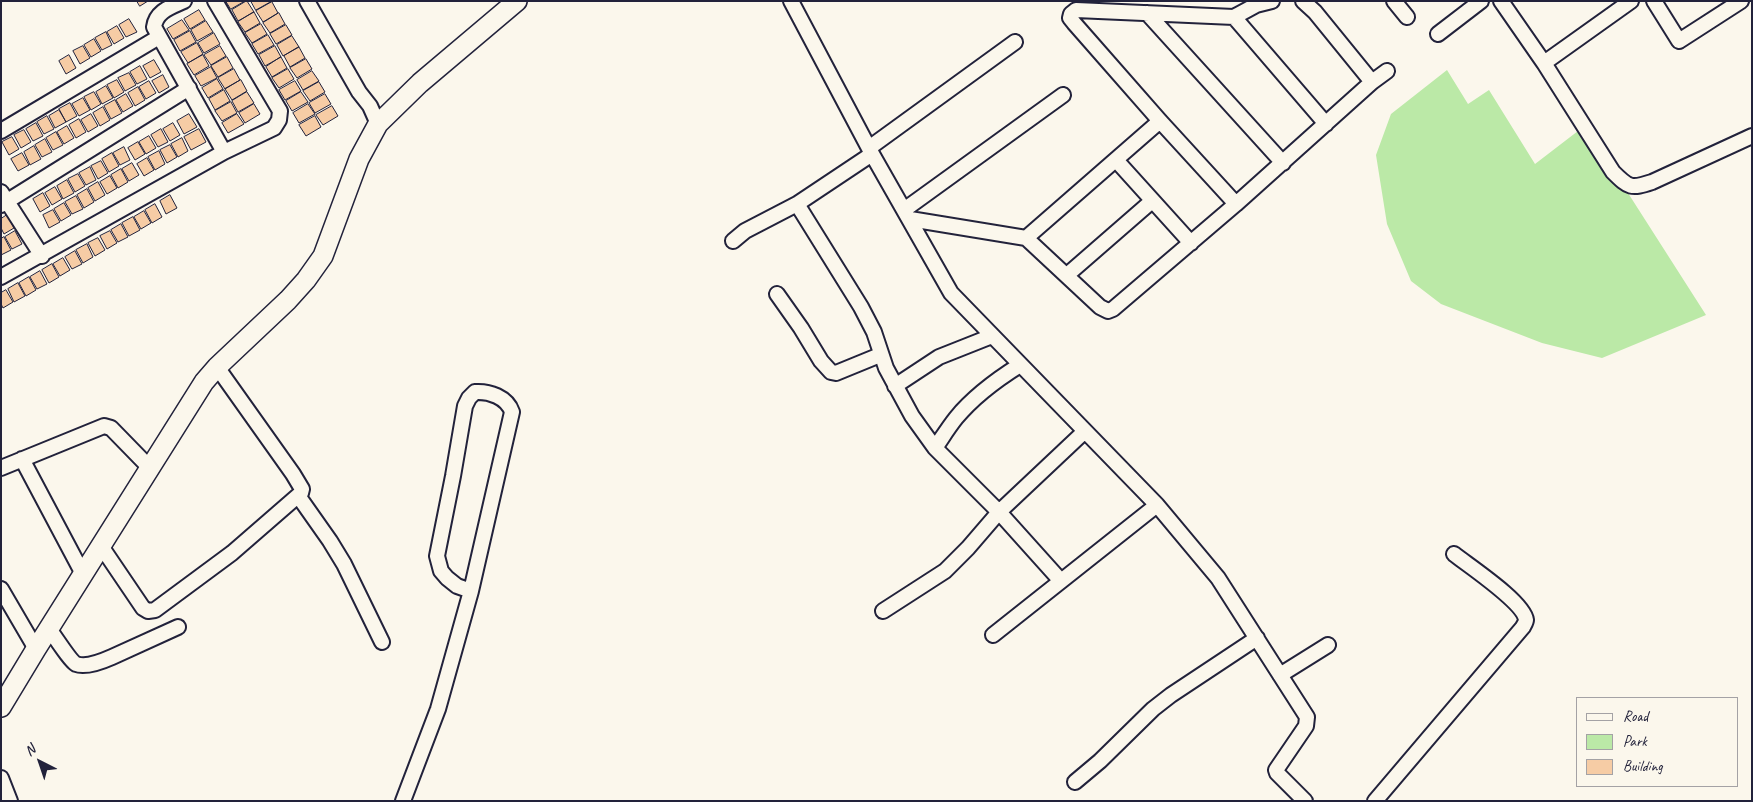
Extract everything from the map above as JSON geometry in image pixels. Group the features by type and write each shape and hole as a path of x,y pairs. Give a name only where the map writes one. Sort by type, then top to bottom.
{"street":[{"path":"184,1 162,11 155,19 154,27 224,152"},
{"path":"1,278 224,152 274,128 279,120 280,111 214,1"},
{"path":"307,1 359,92 370,106 378,124"},
{"path":"1,707 204,382 217,367 288,300 306,280 323,256 359,159 378,124 420,83 517,1"},
{"path":"791,1 871,151 951,293 1157,505 1218,578 1257,638 1307,717 1306,726 1276,770 1305,801"},
{"path":"1236,204 1160,122 1070,18 1071,14 1076,10 1234,17 1256,5 1272,1"},
{"path":"1303,1 1315,12 1372,82"},
{"path":"1394,1 1407,17"},
{"path":"1438,34 1481,1"},
{"path":"1501,1 1544,62 1613,172 1624,183 1636,188 1752,136"},
{"path":"1544,62 1631,1"},
{"path":"1654,1 1679,41 1741,1"},
{"path":"1147,13 1283,163"},
{"path":"1234,17 1326,124"},
{"path":"1,131 159,37"},
{"path":"733,241 745,231 796,204 871,151 1016,42"},
{"path":"907,215 1026,238 1100,307 1108,311 1113,309 1191,243 1372,82 1387,72"},
{"path":"42,256 3,200 189,88"},
{"path":"907,215 1063,95"},
{"path":"1026,238 1160,122"},
{"path":"1116,160 1191,243"},
{"path":"1067,275 1152,201"},
{"path":"796,204 861,307 874,332 880,355 912,416 935,448 999,512 1061,581"},
{"path":"777,294 821,361 831,372 836,373 880,355"},
{"path":"895,386 939,357 992,336"},
{"path":"935,448 956,418 976,397 994,382 1020,365"},
{"path":"101,546 143,608 148,611 155,610 232,553 299,497 302,489 293,474 217,367"},
{"path":"403,801 438,709 471,591 512,412 510,406 505,401 486,392 475,392 465,406 437,556 441,571 447,578 457,586 471,591"},
{"path":"1,468 104,426 111,428 150,468"},
{"path":"883,611 945,571 999,512 1085,431"},
{"path":"22,459 83,574"},
{"path":"299,497 339,557 358,591 382,642"},
{"path":"993,635 1157,505"},
{"path":"1375,801 1524,628 1526,621 1518,606 1510,597 1454,554"},
{"path":"1,589 36,649"},
{"path":"49,629 73,661 81,664 112,658 178,627"},
{"path":"1075,782 1171,695 1257,638"},
{"path":"1280,675 1328,645"},
{"path":"1,778 10,801"}],"green space":[{"path":"1447,70 1468,104 1489,90 1535,164 1578,131 1628,193 1706,315 1602,358 1542,343 1441,304 1411,281 1387,224 1376,155 1391,114"}],"building":[{"path":"137,1 148,1 140,6"},
{"path":"226,1 245,1 231,9"},
{"path":"247,1 254,12 238,21 232,10"},
{"path":"251,1 272,1 256,10"},
{"path":"272,2 278,13 263,22 256,11"},
{"path":"199,10 205,20 190,29 184,19"},
{"path":"254,12 260,23 245,32 238,22"},
{"path":"279,13 285,24 270,33 263,23"},
{"path":"129,19 137,32 126,37 119,25"},
{"path":"182,20 189,30 173,39 167,29"},
{"path":"206,21 213,32 197,41 191,30"},
{"path":"261,24 267,34 252,43 245,33"},
{"path":"286,25 292,35 276,44 270,34"},
{"path":"117,26 124,38 114,44 107,32"},
{"path":"190,31 196,42 180,51 174,40"},
{"path":"106,32 112,45 102,50 95,38"},
{"path":"214,33 220,44 204,53 198,43"},
{"path":"268,35 274,45 258,54 252,44"},
{"path":"292,36 299,47 283,56 277,45"},
{"path":"94,39 101,51 91,57 84,45"},
{"path":"197,43 203,54 188,63 181,52"},
{"path":"83,46 90,58 80,64 73,51"},
{"path":"220,46 226,56 211,65 204,55"},
{"path":"275,46 281,57 265,66 259,55"},
{"path":"299,47 305,58 290,67 284,56"},
{"path":"69,55 76,68 66,74 59,61"},
{"path":"203,55 209,66 194,75 187,64"},
{"path":"227,57 233,68 218,77 211,66"},
{"path":"281,57 287,68 272,77 266,67"},
{"path":"306,59 312,69 297,78 290,68"},
{"path":"154,60 161,72 150,78 143,66"},
{"path":"140,66 147,79 137,84 130,72"},
{"path":"211,67 217,78 201,86 195,76"},
{"path":"234,69 240,80 225,89 218,78"},
{"path":"288,69 294,79 279,88 272,78"},
{"path":"312,71 319,81 303,90 297,80"},
{"path":"129,73 136,85 125,91 118,78"},
{"path":"163,75 169,87 159,93 152,81"},
{"path":"217,79 223,89 208,98 202,88"},
{"path":"117,80 124,92 114,98 107,85"},
{"path":"241,80 247,91 232,100 225,89"},
{"path":"149,81 156,93 146,99 139,87"},
{"path":"295,81 301,91 285,100 279,90"},
{"path":"319,82 325,92 310,101 303,91"},
{"path":"106,86 113,98 102,104 96,92"},
{"path":"138,87 145,100 135,106 128,93"},
{"path":"224,90 230,101 215,110 209,99"},
{"path":"94,92 101,104 91,110 84,97"},
{"path":"247,92 254,103 238,112 232,101"},
{"path":"301,92 308,102 292,111 286,101"},
{"path":"126,94 133,106 123,112 116,100"},
{"path":"325,94 331,104 315,113 309,103"},
{"path":"83,98 90,110 79,116 72,104"},
{"path":"115,100 122,113 111,119 104,106"},
{"path":"231,102 237,113 222,121 215,111"},
{"path":"70,103 77,116 66,122 59,109"},
{"path":"254,104 260,114 245,123 239,113"},
{"path":"308,104 315,114 299,123 293,113"},
{"path":"332,106 338,116 323,125 316,115"},
{"path":"103,107 110,120 100,126 93,113"},
{"path":"59,110 66,122 55,128 49,116"},
{"path":"91,114 98,126 88,132 81,120"},
{"path":"189,114 197,127 184,134 177,121"},
{"path":"237,114 244,124 228,133 222,123"},
{"path":"47,116 54,129 44,134 37,122"},
{"path":"315,116 321,127 306,136 299,125"},
{"path":"79,119 86,132 76,138 69,125"},
{"path":"36,123 43,136 33,141 26,129"},
{"path":"173,123 180,135 170,141 163,129"},
{"path":"67,126 74,138 64,144 57,132"},
{"path":"161,129 168,142 158,147 151,135"},
{"path":"199,129 206,142 191,150 184,137"},
{"path":"24,130 31,142 21,148 14,135"},
{"path":"56,132 63,145 53,150 46,138"},
{"path":"149,136 156,148 146,154 139,142"},
{"path":"12,137 19,149 9,155 2,142"},
{"path":"182,138 188,151 178,157 171,144"},
{"path":"45,139 52,152 42,157 35,145"},
{"path":"138,142 145,154 135,160 128,148"},
{"path":"170,145 177,157 167,163 160,150"},
{"path":"34,146 41,159 30,165 24,152"},
{"path":"124,147 130,160 120,165 113,153"},
{"path":"159,151 165,164 155,170 148,157"},
{"path":"22,153 29,165 18,171 11,159"},
{"path":"112,153 119,166 109,172 102,159"},
{"path":"147,158 154,170 144,176 137,164"},
{"path":"101,161 108,173 98,179 91,166"},
{"path":"132,163 139,175 129,181 122,169"},
{"path":"90,167 96,180 86,185 79,173"},
{"path":"121,169 128,182 118,188 111,175"},
{"path":"78,174 85,186 75,192 68,179"},
{"path":"110,176 117,188 107,194 100,182"},
{"path":"67,180 74,193 63,199 57,186"},
{"path":"98,182 105,195 95,201 88,188"},
{"path":"55,187 62,199 52,205 45,193"},
{"path":"87,189 94,202 84,208 77,195"},
{"path":"43,193 50,206 40,212 33,199"},
{"path":"170,195 177,208 166,214 160,201"},
{"path":"76,196 83,209 72,214 65,202"},
{"path":"64,203 71,215 61,221 54,209"},
{"path":"155,204 162,217 152,223 145,210"},
{"path":"53,210 60,222 49,228 43,215"},
{"path":"144,211 151,223 141,229 134,217"},
{"path":"7,215 14,228 4,234 1,228 1,219"},
{"path":"133,217 140,230 129,236 122,223"},
{"path":"121,224 128,237 118,242 111,230"},
{"path":"15,231 22,244 12,249 5,237"},
{"path":"110,231 117,243 107,249 100,236"},
{"path":"4,237 11,250 1,255 1,239"},
{"path":"98,238 105,250 95,256 88,243"},
{"path":"87,244 93,257 83,263 76,250"},
{"path":"75,251 82,264 72,269 65,257"},
{"path":"63,258 70,270 60,276 53,264"},
{"path":"52,264 59,277 49,283 42,270"},
{"path":"40,271 47,284 37,289 30,277"},
{"path":"29,277 36,290 26,296 19,283"},
{"path":"18,283 25,296 14,302 8,289"},
{"path":"6,290 13,302 3,308 1,293"}]}
